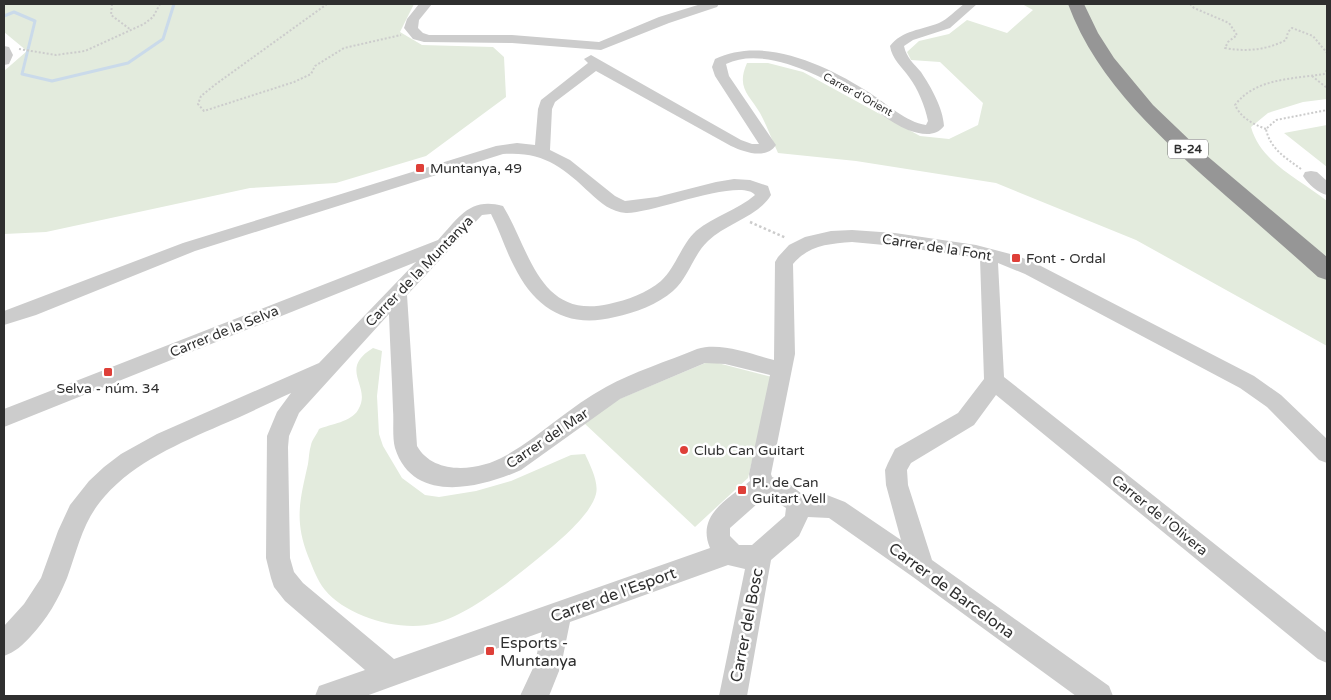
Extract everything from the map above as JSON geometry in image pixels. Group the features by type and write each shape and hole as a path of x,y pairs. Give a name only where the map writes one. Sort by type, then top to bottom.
{"highway":[{"name":"B-24","path":"1076,4 1094,43 1118,77 1154,117 1212,172 1327,271"},
{"name":"B-24","path":"1095,4 1113,44 1136,75 1182,126 1239,178 1327,251"}],"street":[{"path":"426,4 412,22 412,31 418,36 435,40 512,39 601,46"},
{"path":"542,151 545,105 593,61 594,51 601,46 664,20 713,4"},
{"name":"Carrer d'Orient","path":"574,44 593,61 728,138 748,148 763,149 768,145 722,76 719,67 720,62 742,54 776,57 840,82 912,126 927,130 936,126 936,118 920,82 899,54 897,46 908,37 945,24 971,4"},
{"path":"4,61 10,49"},
{"name":"Carrer de la Muntanya","path":"4,318 189,247 488,152 522,147 542,151 564,162 608,200 624,206 644,205 728,186 750,186 762,190 763,196 760,200 734,214 700,237 670,283 658,292 627,307 598,314 572,312 546,298 531,281 500,216 494,209 478,210 397,293 291,407 278,436 278,558 280,570 287,586 391,674"},
{"path":"1310,176 1327,190"},
{"name":"Carrer de la Font","path":"762,485 760,474 782,370 785,340 782,270 786,256 803,246 831,237 863,236 989,254 1030,269 1247,382 1274,401 1327,453"},
{"name":"Carrer de la Selva","path":"4,418 445,244"},
{"path":"922,568 897,485 897,465 910,451 966,419 994,381 989,254"},
{"name":"Carrer del Mar","path":"397,293 406,448 414,463 421,469 439,476 467,477 501,469 513,463 613,393 704,356 724,356 782,370"},
{"path":"4,643 26,621 46,595 78,514 87,500 106,479 133,459 176,436 327,368"},
{"name":"Carrer de l'Olivera","path":"994,381 1327,650"},
{"path":"762,485 783,490 797,506 798,513 793,525 760,554 744,558 728,553 717,534 718,525 762,485"},
{"name":"Carrer de Barcelona","path":"797,506 827,506 837,510 922,568 1099,696"},
{"name":"Carrer de l'Esport","path":"329,696 728,553"},
{"name":"Carrer del Bosc","path":"732,696 760,554"},
{"path":"534,696 547,668 553,649 559,613"}],"path":[{"path":"112,4 111,15 131,30"},
{"path":"10,49 68,55 93,48 153,17 160,4"},
{"path":"327,4 216,84 201,96 198,104 204,110 294,82 311,74 315,66 344,48 412,31"},
{"path":"1190,4 1194,8 1229,23 1237,34 1228,42 1225,48 1238,51 1276,46 1286,40 1288,32 1292,28 1303,29 1322,42 1327,53"},
{"path":"1266,129 1253,124 1238,113 1235,105 1239,96 1254,87 1324,74 1327,70"},
{"path":"1312,76 1327,88"},
{"path":"1310,176 1277,151 1266,137 1266,129 1276,120 1327,110"},
{"path":"734,214 803,246"}],"shaded area":[{"path":"4,4 414,4 400,32 422,45 493,47 504,57 506,97 426,156 336,183 250,188 46,232 4,234 4,71 27,51 4,32"},
{"path":"1022,4 1327,4 1327,99 1303,102 1268,113 1251,127 1263,151 1272,160 1327,201 1327,346 1136,240 996,183 856,161 778,153 763,118 743,85 747,63 768,63 803,72 920,136 949,139 978,125 983,103 940,62 911,60 907,52 919,41 949,34 967,20 1007,33 1033,10"},
{"path":"1327,125 1327,167 1284,133"},
{"path":"373,348 382,351 377,396 379,434 383,446 402,478 425,495 439,497 476,491 511,481 571,455 585,454 597,489 593,502 581,519 530,565 463,612 436,623 422,626 407,626 376,620 361,615 335,600 325,590 315,574 301,532 301,499 312,443 319,429 346,420 358,410 362,393 356,371 363,356"},
{"name":"Club Can Guitart","path":"710,361 772,377 748,478 695,527 584,423 617,400"}],"waterway":[{"path":"4,16 14,12 35,21 22,74 52,81 128,63 163,39 174,4"}],"place":[{"name":"Muntanya, 49","path":"420,168"},
{"name":"Font - Ordal","path":"1016,258"},
{"name":"Selva - núm. 34","path":"108,372"},
{"name":"Club Can Guitart","path":"684,450"},
{"name":"Pl. de Can Guitart Vell","path":"742,490"},
{"name":"Esports - Muntanya","path":"490,651"}]}
